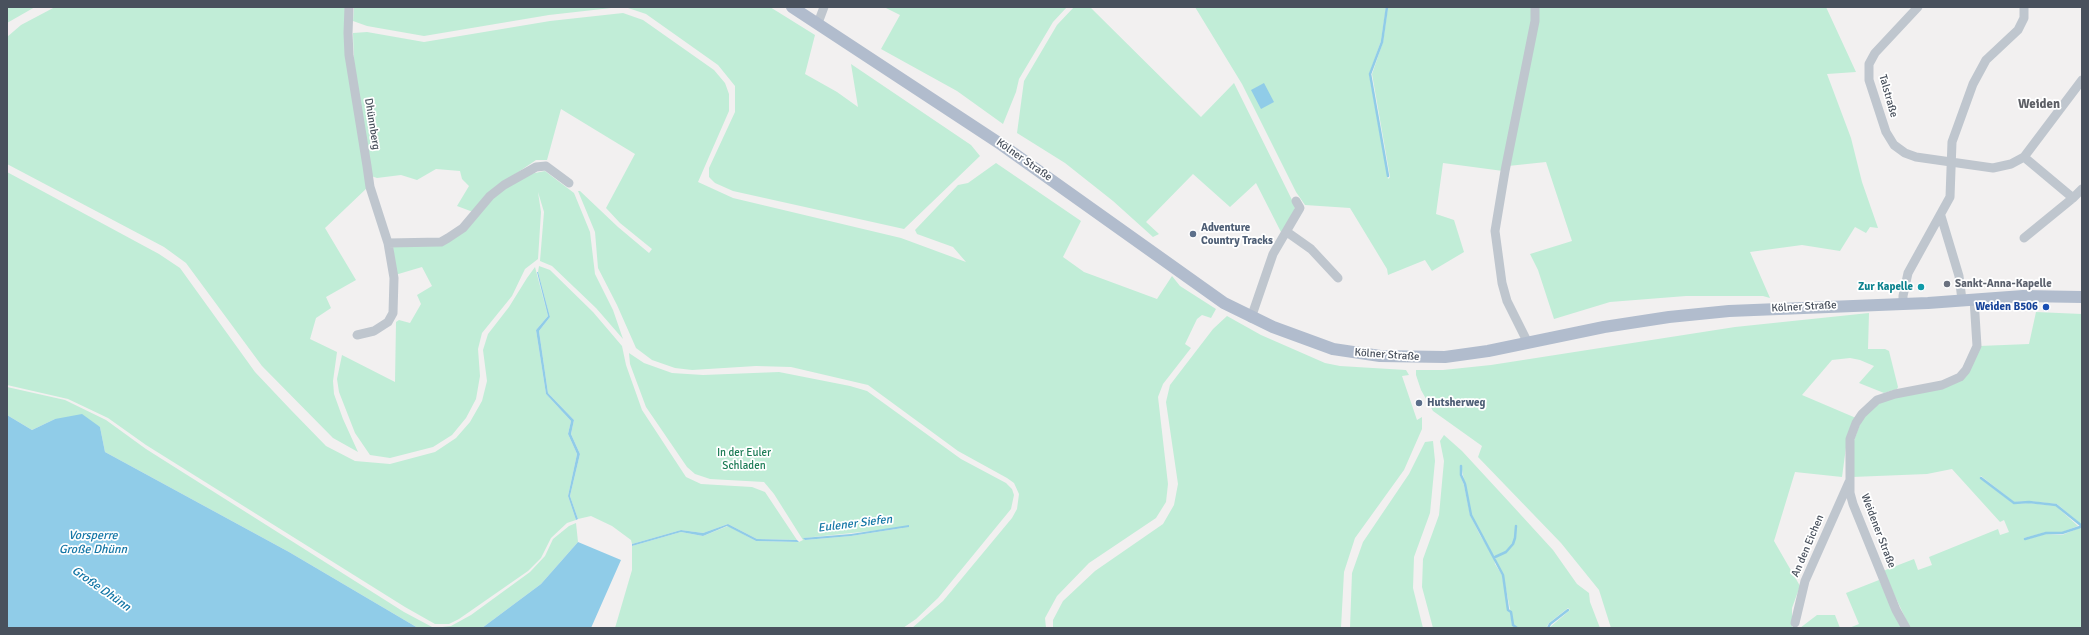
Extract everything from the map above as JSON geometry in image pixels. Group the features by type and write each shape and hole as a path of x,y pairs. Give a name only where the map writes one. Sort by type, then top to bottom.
{"main road":[{"name":"Kölner Straße","path":"792,7 1002,145 1224,303 1251,318 1290,335 1333,349 1380,356 1414,358 1463,355 1604,327 1669,316 1730,311 2030,296 2082,297"}],"street":[{"name":"Dhünnberg","path":"349,7 349,55 370,187 388,243 394,278 393,313 388,322 374,331 357,335"},
{"path":"818,23 824,7"},
{"path":"1528,343 1508,301 1498,257 1495,231 1506,166 1536,21 1535,7"},
{"name":"Talstraße","path":"1918,7 1875,53 1869,64 1869,80 1886,132 1894,144 1905,153 1916,157 1993,168 2007,166 2024,156"},
{"path":"1903,303 1908,273 1941,216 1950,197 1952,142 1973,84 1986,60 2018,30 2024,18 2024,7"},
{"path":"2073,198 2024,156 2082,80"},
{"path":"388,243 441,242 463,228 490,196 504,185 536,167 546,166 570,183"},
{"path":"2024,238 2032,226 2073,198 2082,189"},
{"path":"1251,318 1273,254 1300,208 1296,201"},
{"name":"Weidener Straße","path":"1906,628 1896,610 1853,504 1848,446 1856,423 1868,408 1885,396 1942,385 1960,377 1966,370 1977,346 1968,299 1959,276 1941,216"},
{"path":"1287,232 1311,249 1338,278"},
{"name":"An den Eichen","path":"1795,622 1805,581 1850,481"}],"green space":[{"path":"7,7 35,7 7,23"},
{"path":"55,7 345,7 368,187 325,228 356,280 326,297 331,308 316,318 310,339 337,352 333,381 334,394 343,419 358,452 333,438 262,366 186,263 164,247 7,164 7,37 21,25"},
{"path":"354,7 620,7 549,15 424,36 367,26 353,21"},
{"path":"625,7 770,7 815,35 805,74 837,92 858,107 851,64 971,145 980,156 904,229 733,191 715,183 709,177 709,168 735,112 735,86 718,65 646,14"},
{"path":"884,7 1067,7 1053,22 1019,79 1016,92 1003,124 957,91 881,49 900,15"},
{"path":"1074,7 1090,7 1201,117 1234,83 1295,206 1294,215 1282,234 1256,183 1230,207 1193,174 1146,222 1159,234 1153,237 1113,201 1065,163 1017,133 1024,81 1057,25"},
{"path":"1195,7 1386,7 1381,41 1369,74 1388,179 1390,177 1372,74 1383,42 1388,7 1535,7 1503,171 1443,163 1436,214 1454,220 1464,252 1432,271 1425,260 1388,275 1387,269 1350,208 1305,205 1296,192 1242,84"},
{"path":"1539,7 1826,7 1856,72 1827,74 1851,138 1862,182 1878,228 1870,227 1866,233 1855,227 1840,251 1802,245 1750,252 1770,298 1763,296 1686,296 1610,302 1554,319 1538,270 1530,254 1572,241 1546,162 1508,166"},
{"path":"623,13 643,20 714,70 725,83 729,94 729,111 698,182 733,198 901,238 966,262 953,247 917,234 915,230 958,185 968,183 996,163 1081,221 1063,257 1084,272 1157,299 1172,276 1180,286 1216,309 1211,318 1202,315 1197,319 1185,344 1191,348 1163,384 1158,397 1168,484 1166,502 1156,518 1089,563 1057,596 1045,618 1046,628 912,628 943,601 1012,518 1017,509 1019,494 1014,483 1007,478 958,451 868,385 791,367 756,366 692,370 675,368 652,360 636,348 617,305 598,268 595,232 578,191 580,191 618,227 649,253 652,249 620,223 606,208 635,154 561,109 547,160 536,160 514,175 473,212 457,206 469,186 462,179 460,171 436,169 417,180 401,175 377,178 371,176 354,63 353,33 367,32 424,42 550,21"},
{"path":"545,171 574,193 590,232 595,274 613,310 623,339 596,308 552,266 540,261 544,212 538,192 541,212 538,259 525,269 512,296 482,333 478,349 480,376 476,399 466,418 452,435 433,447 390,458 370,455 355,433 339,392 337,379 342,355 395,382 396,322 399,320 410,323 421,304 417,295 432,286 422,267 395,275 393,246 441,244 490,198 530,174"},
{"path":"7,172 159,254 180,268 255,372 326,446 355,461 390,464 435,452 456,438 470,422 482,401 487,381 483,350 488,334 509,307 535,267 548,316 536,330 546,394 571,421 568,434 577,454 568,496 576,520 567,523 551,538 541,558 528,571 459,619 449,624 435,624 405,607 146,445 108,418 68,399 7,385"},
{"path":"539,266 550,270 593,312 622,346 626,365 642,410 686,477 701,484 752,487 765,492 797,540 757,539 728,524 703,533 681,530 632,544 631,540 612,526 591,516 578,519 570,496 580,454 571,434 574,420 548,393 539,331 550,317 538,272"},
{"path":"2036,312 2082,314 2082,525 2057,504 2029,501 2014,502 1981,476 1980,478 2014,504 2029,503 2056,506 2078,526 2062,532 2046,532 2024,538 2024,540 2046,534 2062,535 2082,527 2082,628 1910,628 1883,571 1914,559 1918,570 1932,565 1929,557 1998,529 2000,535 2009,532 2004,520 2000,522 1952,469 1927,474 1852,477 1852,446 1863,416 1885,399 1953,384 1979,346 2029,344"},
{"path":"1869,313 1868,349 1885,349 1889,351 1898,387 1897,389 1884,393 1859,383 1874,366 1860,360 1850,358 1832,360 1802,395 1856,418 1847,440 1842,477 1795,472 1774,541 1800,586 1792,608 1792,628 1611,628 1599,590 1561,543 1478,457 1482,446 1433,411 1421,390 1416,375 1416,370 1443,370 1491,365 1735,327"},
{"path":"1227,316 1261,335 1325,363 1340,366 1406,370 1409,375 1402,376 1417,420 1422,417 1422,429 1404,470 1355,538 1344,572 1341,628 1053,628 1053,620 1063,601 1095,571 1163,524 1174,505 1178,484 1166,402 1170,385 1213,329"},
{"name":"In der Euler Schladen","path":"629,353 644,363 672,373 703,375 779,372 850,386 867,391 961,459 1006,483 1012,489 1014,495 1011,509 938,598 916,619 903,628 615,628 632,570 632,546 681,532 703,536 728,526 756,541 799,542 803,540 774,494 764,482 710,479 695,474 687,467 646,407 630,364","holes":["909,527 851,536 805,540 804,538"]},
{"path":"7,387 65,400 106,420 146,449 404,612 434,628 418,628 289,552 105,452 100,427 55,419 32,430 7,415"},
{"path":"1444,435 1462,451 1553,550 1577,584 1589,593 1590,602 1600,628 1549,628 1570,610 1568,608 1549,623 1546,628 1518,628 1513,624 1503,574 1496,564 1496,557 1492,554 1471,515 1461,465 1460,475 1464,485 1470,515 1494,558 1495,564 1502,575 1508,610 1510,612 1512,625 1516,628 1433,628 1422,587 1423,559 1439,515 1444,461 1440,441"},
{"path":"1433,441 1435,461 1430,513 1414,557 1413,588 1423,628 1350,628 1352,573 1363,542 1409,474 1425,442"},
{"path":"576,523 578,542 541,584 482,628 434,628 451,626 471,615 530,572 545,556 553,539 569,526"},
{"path":"1879,580 1902,628 1849,628 1859,624 1846,593"},
{"path":"1817,615 1835,615 1840,628 1800,628"}],"water":[{"path":"1264,83 1274,102 1261,109 1251,90"},
{"path":"537,272 550,317 539,331 548,393 574,420 571,434 580,454 570,496 578,519 576,520 568,496 577,454 568,434 571,421 546,394 536,330 548,316"},
{"name":"Vorsperre Große Dhünn","path":"82,414 100,427 105,452 289,552 418,628 7,628 7,415 32,430 55,419"},
{"path":"728,524 757,539 797,540 799,542 756,541 727,526 703,536 681,532 632,546 632,544 681,530 703,533"},
{"path":"909,525 909,527 851,536 805,540 803,538 851,534"},
{"path":"578,542 621,560 591,628 482,628 541,584"}],"waterway":[{"path":"1387,7 1382,42 1370,74 1388,176"},
{"path":"1461,466 1461,475 1465,484 1471,515 1503,575 1508,610 1511,612 1513,625 1517,628"},
{"path":"1981,478 2014,503 2029,502 2056,505 2082,526"},
{"path":"1495,557 1506,552 1513,544 1516,526"},
{"path":"2025,539 2046,533 2062,533 2080,527"},
{"path":"1548,628 1550,624 1568,610"}],"place":[{"name":"Adventure Country Tracks","path":"1193,234"},
{"name":"Sankt-Anna-Kapelle","path":"1947,284"},
{"name":"Zur Kapelle","path":"1921,287"},
{"name":"Weiden B506","path":"2046,307"},
{"name":"Hutsherweg","path":"1419,403"}],"district":[{"name":"Weiden","path":"2039,105"}],"water label":[{"name":"Eulener Siefen","path":"855,524"},
{"name":"Große Dhünn","path":"101,589"}]}
